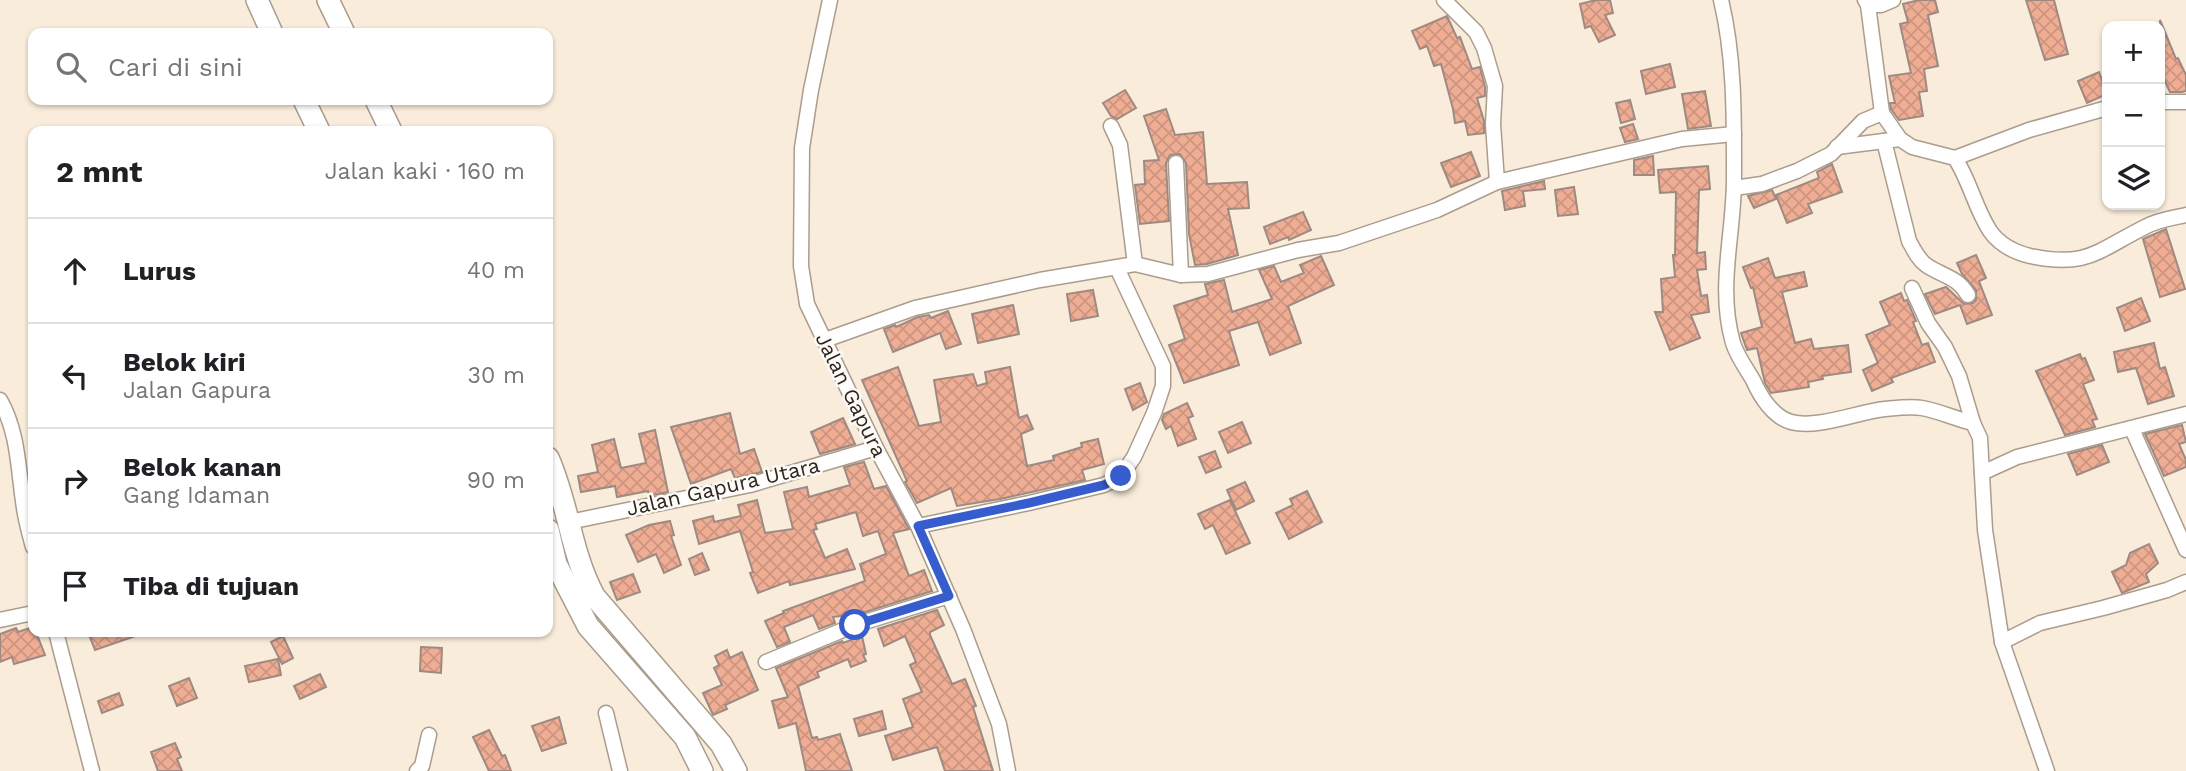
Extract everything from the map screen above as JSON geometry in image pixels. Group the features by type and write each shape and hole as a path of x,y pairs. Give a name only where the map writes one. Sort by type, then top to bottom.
{"street":[{"path":"257,0 270,28"},
{"path":"328,0 342,28"},
{"name":"Jalan Gapura","path":"830,0 802,148 801,267 807,304 876,448 918,526 949,596 999,724 1008,771"},
{"path":"1444,0 1476,32 1495,86 1493,124 1497,182"},
{"path":"1721,0 1728,29 1734,134 1734,188 1726,263 1727,314 1734,345 1760,396 1779,416 1791,422 1829,422 1848,415 1921,407 1973,423"},
{"path":"1893,0 1881,5 1867,3 1882,113 1900,139 1912,147 1955,159 2029,130 2102,109"},
{"path":"2165,102 2186,102"},
{"path":"306,105 317,126"},
{"path":"378,105 389,126"},
{"path":"1734,188 1762,184 1831,154 1863,121 1882,113"},
{"path":"1111,126 1120,145 1135,264"},
{"path":"825,340 915,308 1040,280 1135,264 1181,275 1208,274 1298,250 1339,243 1437,211 1497,182 1682,139 1734,134"},
{"path":"1837,147 1900,139"},
{"path":"1884,141 1909,241 1926,264 1962,285 1968,295"},
{"path":"1955,159 1964,172 1990,232 2004,245 2019,253 2070,261 2100,252 2146,226 2186,215"},
{"path":"1176,163 1181,275"},
{"path":"918,526 1104,485 1121,476 1134,457 1154,413 1163,386 1163,366 1117,268"},
{"path":"1912,288 1928,323 1945,347 1959,376 1980,438 1985,530 2002,642 2047,771"},
{"path":"0,400 16,444 28,527"},
{"path":"1982,473 2017,457 2186,414"},
{"path":"2132,429 2186,550"},
{"name":"Jalan Gapura Utara","path":"569,522 750,485 876,448"},
{"path":"553,470 581,573 594,596 721,744 736,771"},
{"path":"553,551 556,564 588,626 685,737 702,771"},
{"path":"2002,642 2039,623 2103,608 2186,582"},
{"path":"766,662 855,625 949,596"},
{"path":"0,620 28,614"},
{"path":"57,637 92,771"},
{"path":"606,713 620,771"},
{"path":"417,771 422,766 429,736"}],"building":[{"path":"1610,0 1613,13 1605,15 1615,35 1599,42 1591,26 1585,28 1580,4"},
{"path":"1935,0 1938,12 1928,15 1938,66 1924,69 1927,91 1919,92 1923,116 1899,120 1891,109 1890,103 1895,103 1889,76 1911,73 1900,24 1908,22 1903,4"},
{"path":"2026,0 2054,0 2068,54 2045,60"},
{"path":"1447,16 1457,38 1460,37 1472,69 1480,67 1485,96 1477,98 1484,121 1484,133 1468,135 1465,121 1455,123 1441,64 1434,66 1427,46 1420,49 1412,31"},
{"path":"2165,32 2186,75 2186,91 2170,92 2165,82"},
{"path":"1670,64 1675,87 1646,94 1641,71"},
{"path":"2099,72 2102,96 2087,103 2078,81"},
{"path":"1125,90 1136,108 1117,119 1111,116 1103,103"},
{"path":"1705,91 1711,126 1688,129 1682,94"},
{"path":"1630,100 1635,119 1621,123 1616,103"},
{"path":"1166,109 1175,135 1203,132 1207,184 1247,182 1249,208 1228,209 1238,255 1195,265 1189,234 1186,163 1180,154 1170,155 1166,163 1169,221 1140,224 1135,185 1145,184 1144,161 1159,160 1144,116"},
{"path":"1633,124 1638,139 1625,142 1620,128"},
{"path":"1471,152 1480,176 1451,187 1441,163"},
{"path":"1653,156 1654,175 1634,175 1634,160"},
{"path":"1832,164 1842,192 1808,204 1812,213 1787,223 1776,195 1819,178 1817,172"},
{"path":"1708,166 1710,189 1699,190 1697,253 1705,252 1706,269 1697,270 1701,296 1707,295 1709,312 1691,315 1700,338 1670,350 1655,312 1663,312 1661,279 1675,277 1673,255 1676,192 1660,193 1658,170"},
{"path":"1544,181 1545,189 1523,191 1525,206 1505,210 1502,191"},
{"path":"1574,187 1578,214 1558,216 1555,190"},
{"path":"1772,190 1776,199 1754,208 1748,196"},
{"path":"1303,212 1311,230 1289,240 1288,237 1270,244 1264,227"},
{"path":"2166,229 2185,289 2160,297 2143,239"},
{"path":"1976,255 1986,278 1979,281 1992,315 1967,324 1960,305 1935,314 1925,294 1946,287 1964,304 1976,300 1976,290 1962,274 1957,263"},
{"path":"1321,256 1334,285 1288,306 1301,343 1270,355 1258,322 1229,331 1239,365 1184,383 1169,345 1185,339 1174,306 1208,295 1205,284 1224,280 1232,312 1272,299 1259,270 1274,266 1281,282 1304,273 1300,265"},
{"path":"1768,258 1775,278 1804,272 1807,286 1782,292 1795,343 1811,339 1814,349 1848,345 1851,372 1822,376 1823,379 1808,382 1809,387 1771,393 1765,383 1757,348 1747,350 1741,333 1762,327 1753,287 1751,288 1743,267"},
{"path":"1093,290 1098,316 1071,321 1067,294"},
{"path":"1901,293 1916,321 1913,322 1922,345 1928,343 1935,362 1891,378 1893,382 1872,391 1863,370 1878,363 1866,335 1890,325 1880,302"},
{"path":"2141,298 2150,321 2125,331 2117,308"},
{"path":"1013,305 1019,334 978,343 972,314"},
{"path":"948,311 961,344 946,349 940,333 893,352 884,329 895,325 896,327 918,317 929,315 931,318"},
{"path":"2154,343 2160,369 2165,367 2174,396 2148,404 2136,368 2118,372 2114,352"},
{"path":"2080,354 2082,359 2085,358 2094,380 2083,384 2097,419 2092,420 2095,427 2065,435 2036,371"},
{"path":"898,367 919,426 941,422 934,380 973,374 977,386 987,383 985,372 1010,367 1019,418 1027,415 1033,429 1021,434 1027,466 1054,460 1053,456 1082,447 1081,443 1098,439 1104,464 1082,470 1085,480 1000,499 957,506 951,488 917,503 905,482 907,481 862,380"},
{"path":"1140,383 1147,402 1133,410 1125,389"},
{"path":"1187,403 1193,416 1188,418 1196,439 1178,446 1171,426 1166,429 1162,420 1164,414"},
{"path":"730,413 740,454 754,449 762,472 735,478 731,469 691,484 671,427"},
{"path":"843,418 855,444 820,454 811,432"},
{"path":"1242,422 1251,443 1228,453 1219,432"},
{"path":"2182,425 2186,442 2179,444 2186,467 2164,476 2145,434"},
{"path":"655,430 668,492 649,496 648,491 617,497 615,486 581,492 578,476 598,472 592,445 614,439 621,468 646,463 639,434"},
{"path":"2102,445 2109,462 2077,475 2068,454"},
{"path":"1215,451 1221,467 1206,473 1199,457"},
{"path":"864,462 874,489 886,486 909,529 893,533 909,576 924,570 932,591 862,613 833,617 835,623 819,629 813,615 784,627 790,642 777,647 765,621 784,613 783,611 865,581 860,564 886,554 878,531 863,536 856,512 815,524 817,529 813,530 825,558 847,549 855,569 790,585 789,581 758,593 750,573 753,572 740,531 699,544 693,521 713,516 714,522 741,516 738,505 757,500 765,533 793,529 784,492 807,487 809,497 850,485 844,467"},
{"path":"1245,482 1254,501 1236,510 1227,490"},
{"path":"1307,491 1322,522 1289,539 1276,513 1293,505 1290,499"},
{"path":"1230,500 1250,543 1226,554 1213,525 1205,529 1198,514"},
{"path":"670,521 674,535 671,536 681,565 664,573 656,554 638,562 626,535 649,525"},
{"path":"2149,544 2158,563 2146,574 2149,582 2122,593 2112,572 2126,565 2130,553"},
{"path":"702,553 709,570 695,575 689,559"},
{"path":"633,574 640,592 617,600 610,582"},
{"path":"937,610 944,625 930,632 930,635 952,684 965,679 976,706 973,707 993,771 945,771 937,747 893,760 885,736 913,727 903,699 922,692 910,665 916,662 905,636 884,646 878,629"},
{"path":"16,628 18,632 28,629 28,637 38,637 45,655 14,664 12,657 0,662 0,634"},
{"path":"862,636 866,661 851,667 848,659 817,672 819,677 798,686 812,738 817,737 818,740 840,734 852,771 806,771 796,723 779,728 772,701 788,697 776,668 842,641 843,643"},
{"path":"90,637 132,637 95,650"},
{"path":"283,637 293,658 282,664 271,642"},
{"path":"421,647 442,648 441,673 420,671"},
{"path":"727,650 730,658 742,652 758,690 725,705 727,709 713,715 703,693 722,685 714,668 719,665 715,656"},
{"path":"278,659 281,675 249,682 245,666"},
{"path":"320,674 326,687 300,699 294,686"},
{"path":"189,678 197,698 177,706 169,686"},
{"path":"119,693 123,705 102,713 98,701"},
{"path":"882,711 886,729 859,736 854,719"},
{"path":"559,717 566,743 542,751 532,726"},
{"path":"489,730 502,756 505,755 511,771 489,771 473,737"},
{"path":"175,743 181,757 177,759 182,771 158,771 151,752"}],"route":[{"path":"855,625 949,596 918,526 1104,485 1121,476"}]}
